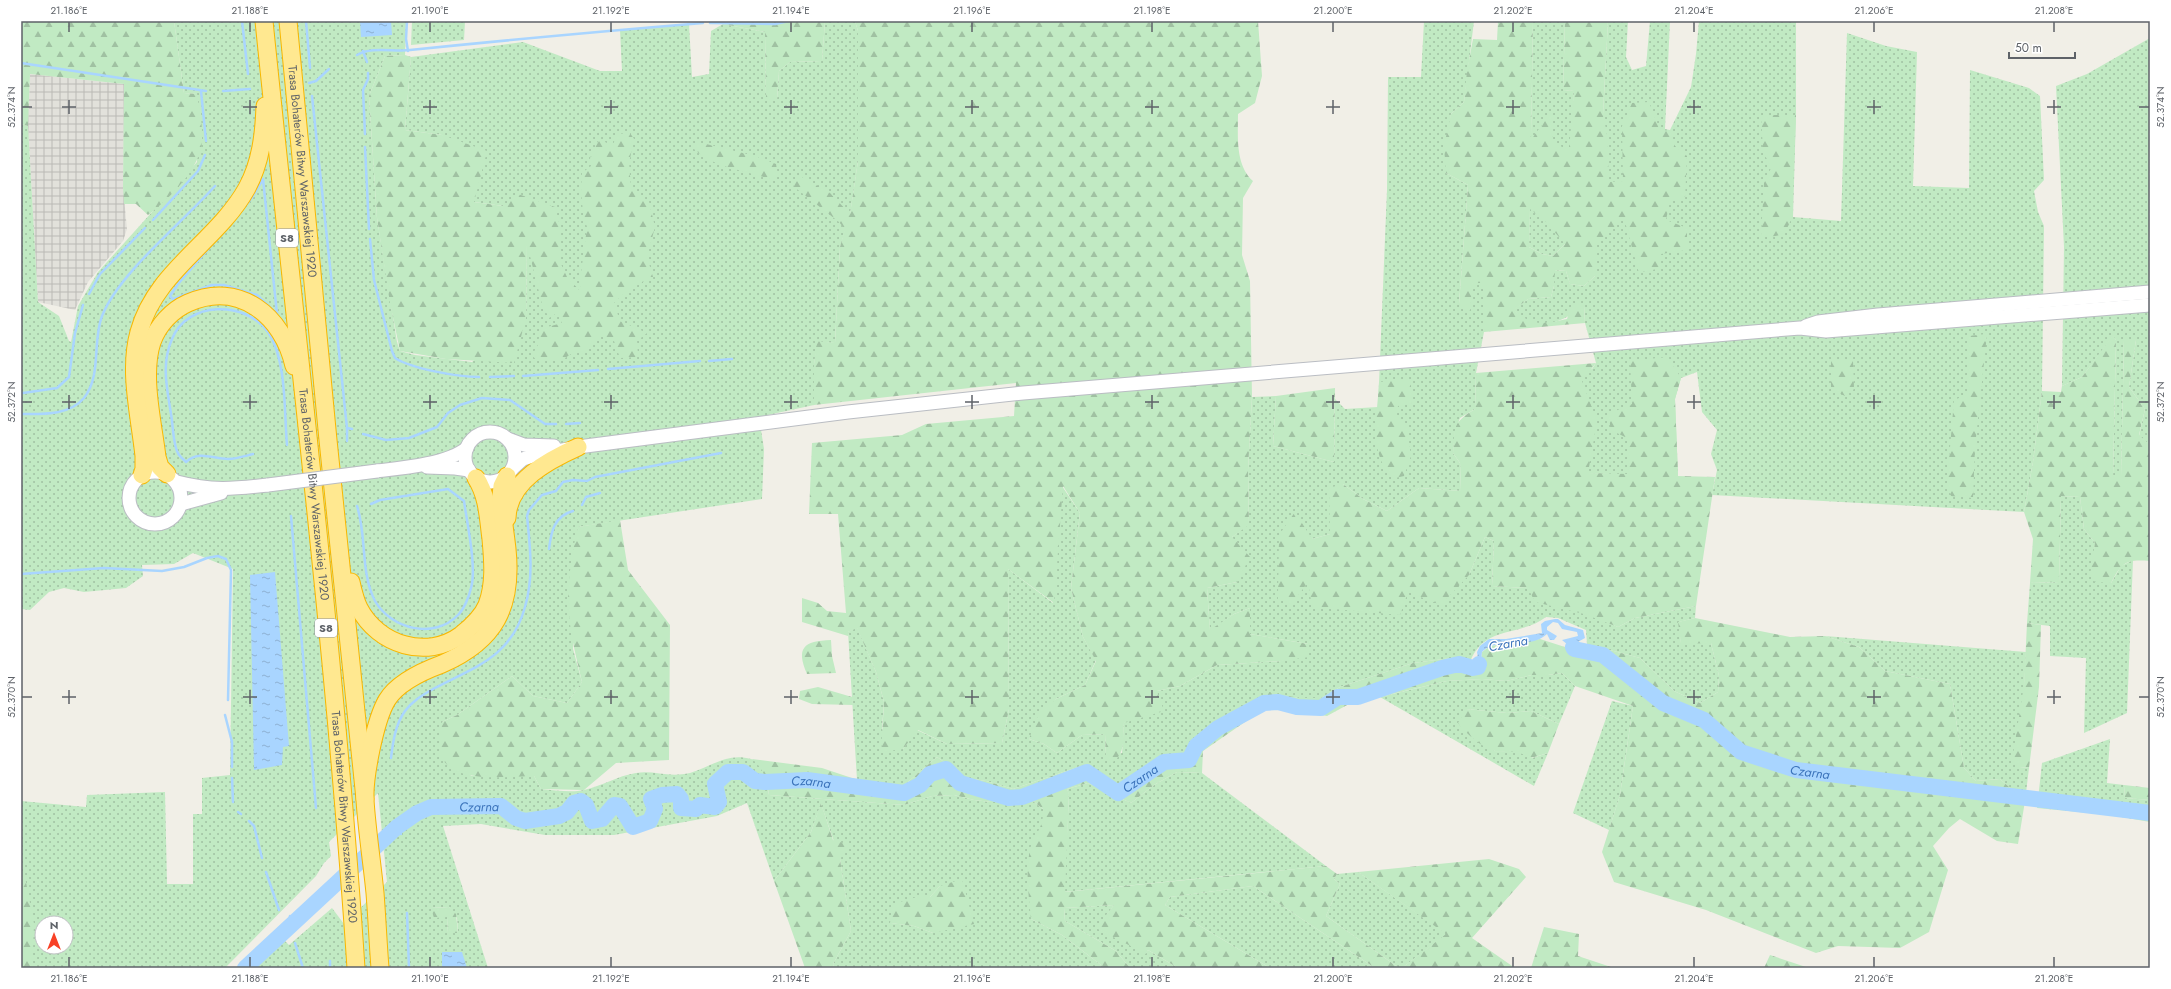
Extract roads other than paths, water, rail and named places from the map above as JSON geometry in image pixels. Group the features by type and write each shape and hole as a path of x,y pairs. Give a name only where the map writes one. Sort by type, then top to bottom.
{"highway":[{"name":"Trasa Bohaterów Bitwy Warszawskiej 1920","path":"288,21 302,178 366,802 380,968"},
{"name":"Trasa Bohaterów Bitwy Warszawskiej 1920","path":"265,28 308,441 345,825 356,968"},
{"path":"142,475 144,468 144,456 135,379 135,353 138,333 149,305 166,279 232,209 253,176 261,150 264,119 265,28"},
{"path":"172,478 160,467 157,457 148,384 148,366 152,342 167,317 179,307 209,296 236,298 252,304 267,315 281,332 292,360 308,441"},
{"path":"506,542 507,509 513,495 544,463 578,447"},
{"path":"366,802 373,740 379,717 388,699 407,681 471,649 484,638 496,622 504,606 508,586 506,542 501,496 502,486 510,472"},
{"path":"337,524 355,598 367,620 385,637 395,642 423,647 442,645 454,640 475,622 486,606 493,580 492,545 486,497 472,474"}],"main road":[{"path":"1800,328 1818,322 1878,315 2150,292"},
{"path":"414,467 455,468 472,474 484,482 494,482 510,472 523,459 578,447 848,412 1023,393 1800,328 1826,331 2150,305"},
{"path":"181,504 230,490 414,467 457,455 467,448 474,438 485,433 497,433 524,445 578,447"},
{"path":"508,439 515,453 510,472"},
{"path":"467,448 465,459 472,474"},
{"path":"172,478 182,497 181,504 174,516 162,523 156,524 142,521 133,511 129,498 132,485 142,475 154,471 172,478 197,488 230,490"}],"water":[{"path":"360,21 391,21 392,35 361,37"},
{"path":"275,572 289,746 283,747 282,765 254,770 250,575"},
{"path":"1558,619 1565,625 1583,630 1585,638 1576,643 1591,654 1569,650 1568,645 1562,640 1578,636 1577,632 1562,629 1558,623 1553,622 1547,627 1547,630 1557,636 1554,640 1550,640 1547,634 1532,642 1496,644 1482,652 1480,669 1469,669 1459,664 1474,664 1478,659 1477,652 1480,646 1489,639 1506,639 1542,633 1541,624 1545,621"},
{"path":"442,952 462,952 467,968 442,968"}],"waterway":[{"path":"242,21 248,74"},
{"path":"306,21 310,68"},
{"path":"407,21 406,39 408,51"},
{"path":"710,23 775,24 789,21"},
{"path":"357,55 363,52 376,50 410,50 703,23"},
{"path":"363,51 367,62"},
{"path":"21,63 206,91"},
{"path":"309,83 316,81 329,69"},
{"path":"365,134 363,90 368,79 368,73"},
{"path":"223,91 250,89"},
{"path":"201,91 206,141"},
{"path":"312,96 347,428 352,429"},
{"path":"365,147 369,229"},
{"path":"153,220 198,171 205,155"},
{"path":"263,179 277,314 257,295 224,285 212,285 173,299 170,296 178,284 251,199 263,179"},
{"path":"21,414 46,414 63,411 78,404 84,398 90,389 93,379 99,326 110,300 137,265 215,186"},
{"path":"89,294 100,274 145,228"},
{"path":"370,239 374,280 395,358 412,366 436,372 460,376 479,377"},
{"path":"23,393 57,388 69,377 75,333 83,305"},
{"path":"253,454 228,459 196,456 186,462 179,455 176,449 166,367 172,339 179,326 190,317 217,309 231,310 245,314 258,322 268,332 279,357 282,371 287,445"},
{"path":"709,361 732,359"},
{"path":"608,369 700,361"},
{"path":"523,376 598,370"},
{"path":"490,377 514,376"},
{"path":"363,434 386,440 409,438 437,427 448,413 460,405 482,398 510,400 545,424 556,424"},
{"path":"566,424 580,423"},
{"path":"347,428 347,441"},
{"path":"391,758 397,728 408,707 429,691 489,659 501,650 519,624 525,607 530,584 527,516 529,510 542,495 556,491 563,482 573,480 587,481 595,477 721,453"},
{"path":"357,506 362,529 367,578 370,590 382,611 391,619 414,628 425,629 448,623 458,615 468,599 473,579 472,557 464,501 448,489 380,500 371,504"},
{"path":"582,505 586,497 600,493"},
{"path":"549,549 552,531 558,521 567,513 573,511"},
{"path":"291,516 316,808"},
{"path":"21,574 104,568 162,571 184,567 207,558 218,556 226,559 231,570 228,700"},
{"name":"Czarna","path":"1573,647 1574,649 1603,655 1663,703 1704,720 1741,752 1796,770 2150,813"},
{"name":"Czarna","path":"245,968 397,827 417,813 431,807 501,806 516,818 525,821 559,816 567,812 574,803 581,801 586,805 592,821 602,819 614,805 620,806 633,827 650,821 655,809 651,799 662,795 677,794 681,799 681,808 696,809 700,805 715,807 719,802 715,784 728,772 743,772 755,781 807,780 904,793 920,785 930,774 946,769 960,783 1009,798 1022,797 1087,772 1118,793 1164,762 1189,760 1196,746 1218,728 1264,703 1278,702 1297,707 1321,708 1338,697 1358,697 1442,668 1459,664 1473,668 1478,667 1479,664"},
{"path":"225,715 232,742 232,767"},
{"path":"232,778 233,802"},
{"name":"Czarna","path":"416,809 417,813"},
{"path":"249,821 254,826 262,858"},
{"name":"Czarna","path":"397,827 401,834"},
{"path":"266,872 279,910"},
{"path":"407,913 409,968"},
{"name":"Czarna","path":"288,934 290,916"},
{"path":"295,943 303,968"},
{"path":"330,961 330,968"}]}
